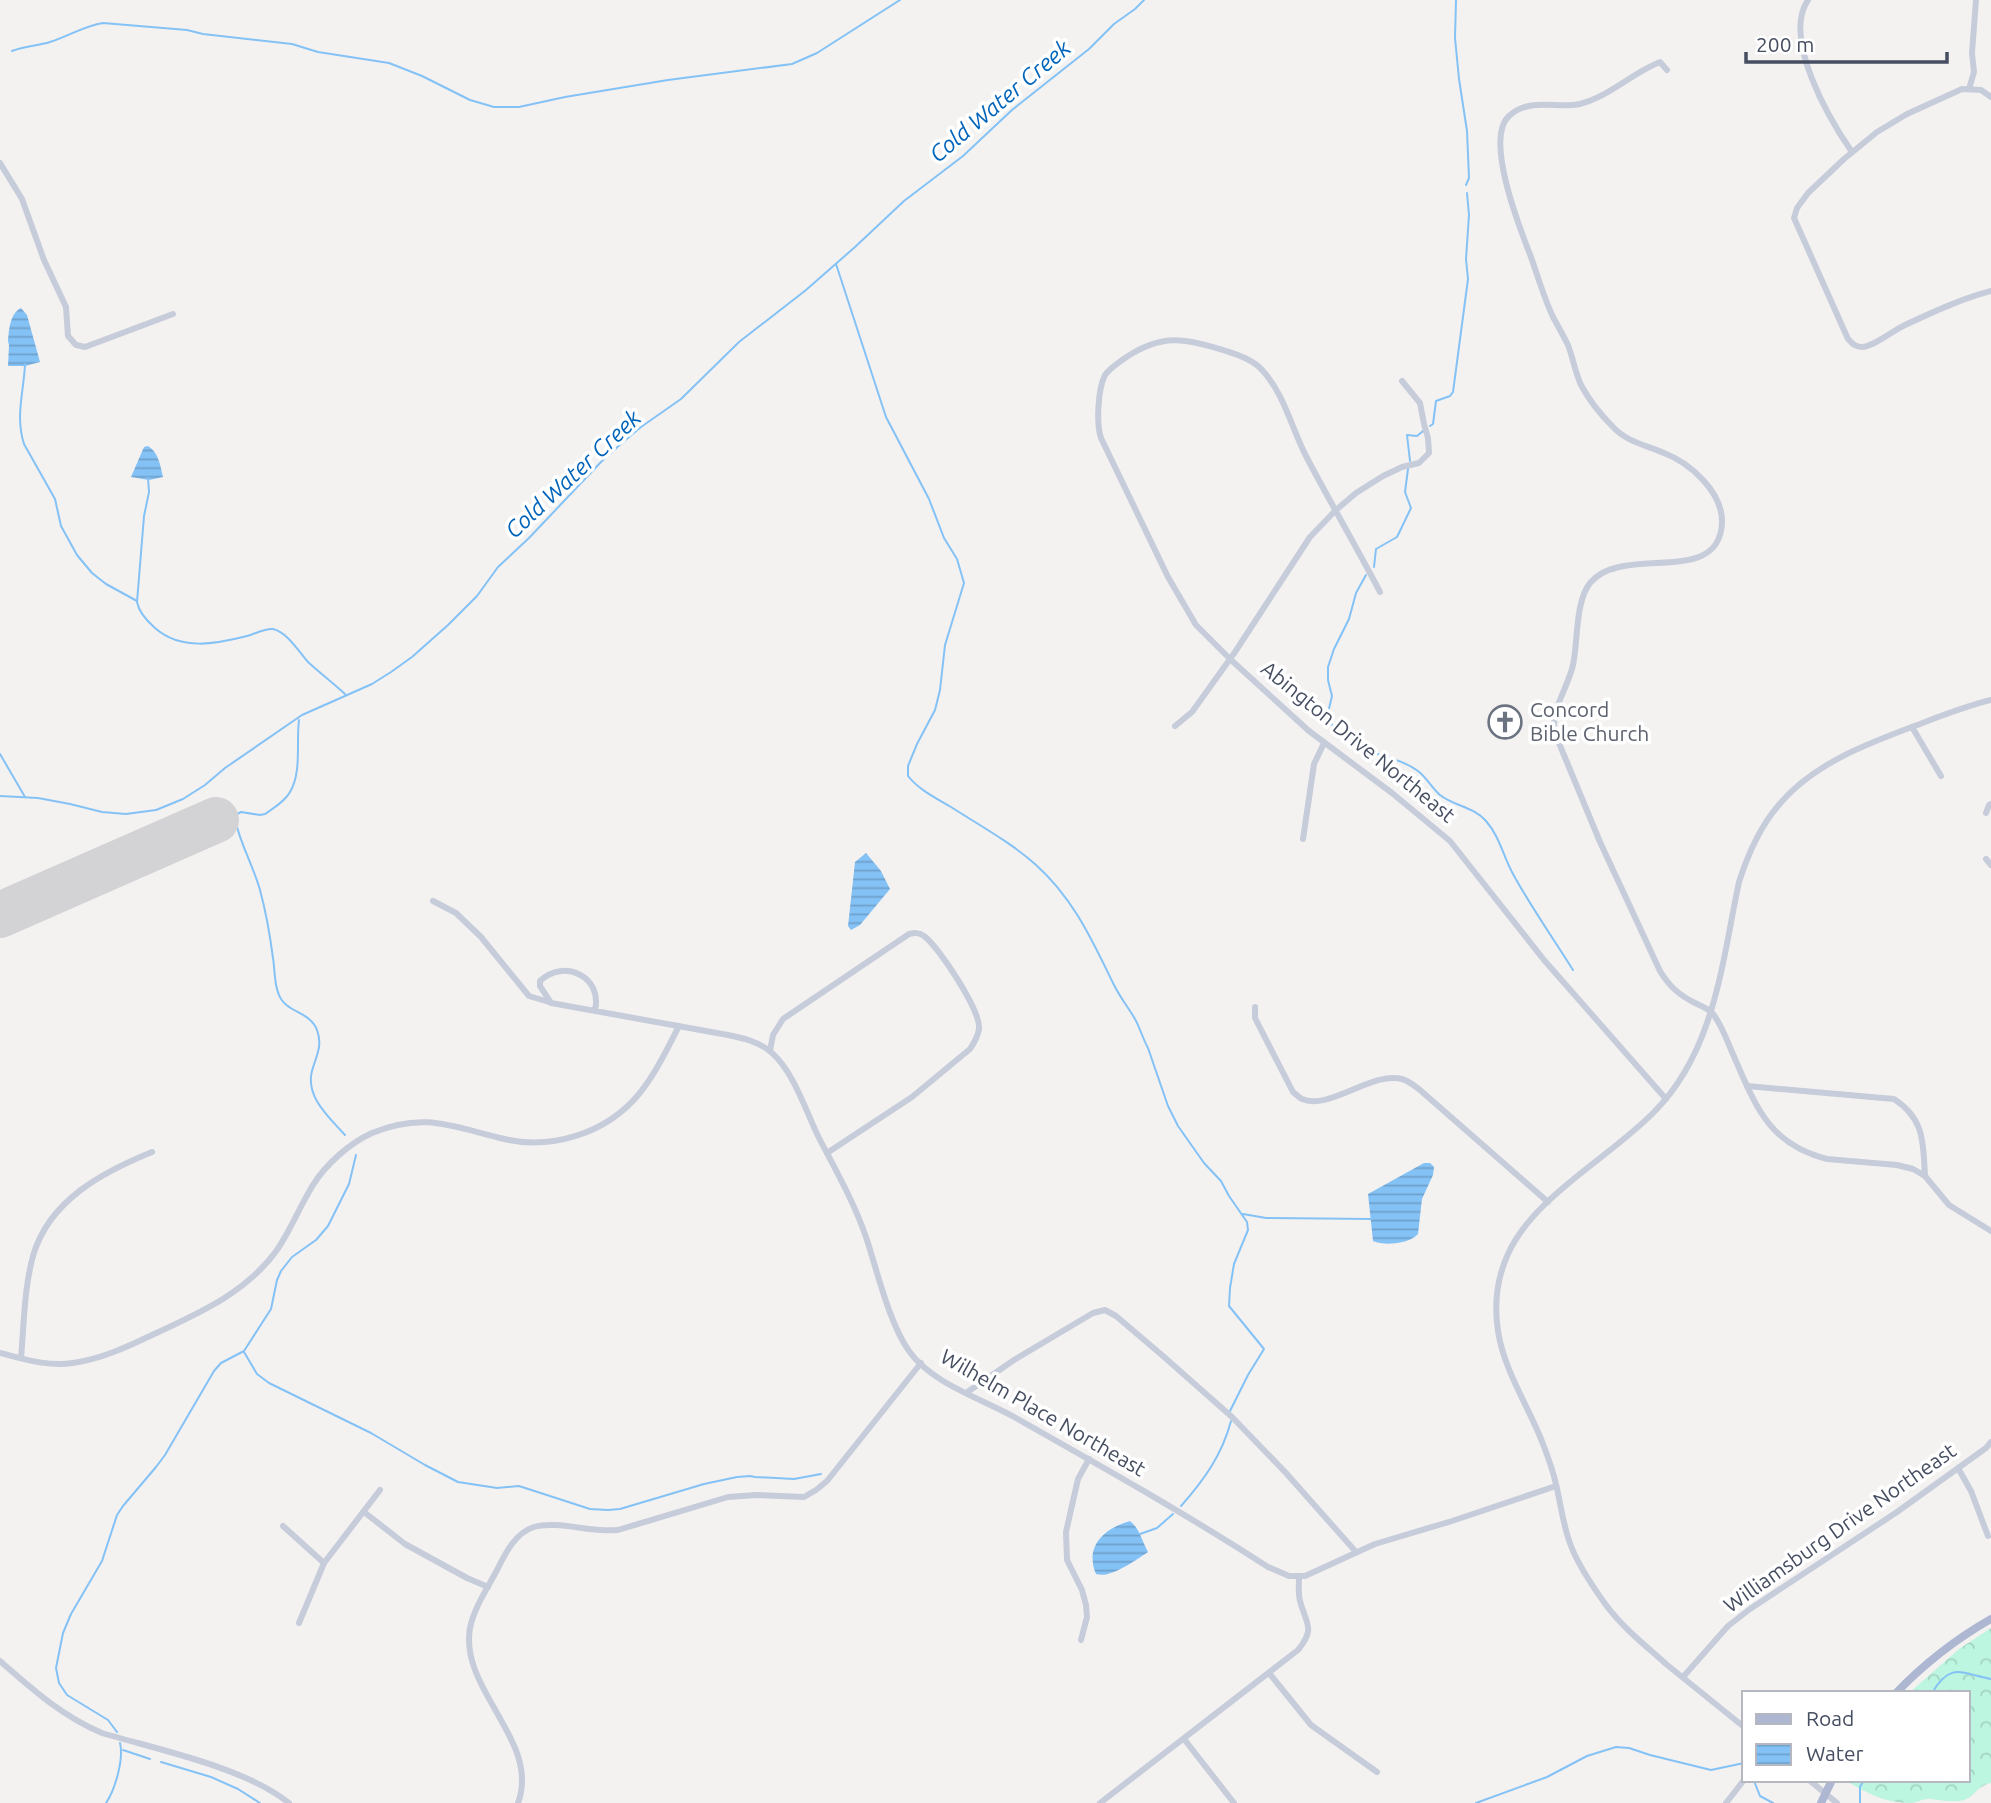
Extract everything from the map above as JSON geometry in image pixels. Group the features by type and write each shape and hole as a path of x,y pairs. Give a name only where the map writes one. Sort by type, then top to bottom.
{"main road":[{"path":"1898,1691 1940,1653 1991,1619"},
{"path":"1821,1803 1831,1782"}],"street":[{"path":"1808,0 1801,12 1801,43 1821,99 1852,152"},
{"path":"1969,89 1973,72 1976,0"},
{"path":"1667,70 1660,62 1599,97 1577,105 1537,104 1516,111 1503,125 1500,152 1513,210 1546,301 1569,349 1583,388 1616,430 1633,441 1674,457 1702,479 1715,496 1722,519 1719,537 1713,547 1704,554 1687,561 1615,567 1589,584 1582,604 1573,665 1553,725 1560,749 1600,842 1660,971 1679,994 1711,1012 1768,1123 1786,1142 1827,1159 1897,1165 1913,1169 1925,1176 1949,1205 1991,1231"},
{"path":"1991,97 1981,90 1954,92 1907,114 1877,132 1808,193 1797,208 1794,218 1851,343 1863,347 1869,345 1958,302 1991,291"},
{"path":"0,163 22,199 44,260 66,307 66,329 70,340 76,345 85,346 173,314"},
{"name":"Abington Drive Northeast","path":"1380,592 1305,455 1276,391 1264,372 1248,360 1203,344 1169,340 1155,342 1139,349 1117,363 1106,374 1099,406 1099,431 1103,445 1190,617 1208,639 1324,743 1450,841 1544,960 1667,1099"},
{"path":"1175,726 1192,712 1230,659 1310,537 1356,493 1383,475 1419,463 1429,453 1429,438 1420,403 1402,381"},
{"path":"1742,1725 1634,1637 1588,1579 1576,1558 1542,1441 1508,1364 1498,1331 1499,1283 1507,1254 1522,1230 1548,1202 1654,1112 1667,1099 1688,1069 1711,1012 1746,860 1765,822 1779,804 1816,772 1868,744 1991,700"},
{"path":"1912,727 1941,776"},
{"path":"1303,839 1314,764 1324,743"},
{"path":"1986,813 1991,804"},
{"path":"1986,859 1991,865"},
{"path":"433,901 456,913 481,937 529,996 551,1003 742,1038 771,1051 773,1035 783,1019 909,934 923,934 939,952 966,993 979,1028 975,1042 912,1097 827,1153"},
{"path":"551,1003 540,986 540,981 551,974 575,972 588,980 597,1002 595,1010"},
{"path":"1255,1007 1255,1018 1293,1092 1302,1099 1330,1098 1382,1079 1401,1079 1420,1090 1548,1202"},
{"path":"0,1353 38,1363 62,1364 96,1358 221,1302 259,1270 276,1251 323,1172 352,1145 392,1126 427,1121 524,1142 560,1140 588,1132 623,1110 638,1095 653,1074 679,1026"},
{"name":"Wilhelm Place Northeast","path":"771,1051 792,1082 852,1202 898,1330 910,1353 937,1376 966,1393 1008,1413 1089,1459 1268,1566 1289,1576 1299,1577"},
{"path":"1747,1086 1894,1099 1910,1111 1917,1121 1925,1176"},
{"path":"21,1358 27,1288 33,1256 48,1225 76,1193 108,1172 152,1152"},
{"path":"966,1393 1014,1360 1093,1313 1105,1310 1110,1312 1232,1417 1356,1552"},
{"path":"518,1803 523,1783 521,1762 481,1683 470,1648 470,1629 475,1612 516,1538 534,1527 551,1525 618,1530 728,1497 804,1497 827,1481 921,1363"},
{"name":"Williamsburg Drive Northeast","path":"1683,1677 1739,1617 1897,1512 1991,1442"},
{"path":"1081,1640 1087,1617 1086,1605 1082,1590 1067,1560 1066,1532 1078,1479 1089,1459"},
{"path":"1958,1468 1971,1491 1989,1536"},
{"path":"1100,1803 1298,1650 1309,1629 1300,1601 1299,1577 1404,1535 1556,1486"},
{"path":"299,1623 324,1563 380,1490"},
{"path":"364,1512 405,1544 488,1587"},
{"path":"283,1527 324,1563"},
{"path":"0,1661 51,1705 85,1726 227,1771 261,1784 289,1803"},
{"path":"1269,1673 1311,1725 1377,1772"},
{"path":"1184,1739 1234,1803"},
{"path":"1726,1803 1742,1782"},
{"path":"1811,1782 1837,1803"}],"green space":[{"path":"1991,1628 1991,1783 1964,1800 1928,1799 1910,1803 1876,1796 1848,1782 1970,1782 1970,1691 1911,1691 1959,1649"}],"water":[{"path":"21,308 27,315 40,362 25,366 8,366 12,318"},
{"path":"148,446 157,456 163,477 149,480 131,477 144,447"},
{"path":"866,853 881,871 890,889 860,925 851,930 848,926 855,862"},
{"path":"1424,1163 1430,1163 1434,1167 1422,1199 1418,1234 1397,1243 1373,1241 1368,1194"},
{"path":"1130,1521 1139,1531 1148,1552 1108,1574 1096,1574 1093,1555 1099,1540 1112,1528"}],"waterway":[{"path":"12,51 50,42 103,23 187,30 292,44 318,52 389,63 470,100 494,107 519,107 668,80 792,64 817,53 900,0"},
{"name":"Cold Water Creek","path":"0,796 38,798 102,812 126,814 156,810 183,799 205,785 302,715 372,684 391,672 448,625 477,596 498,567 623,442 681,399 739,342 806,290 904,201 963,156 1012,110 1089,49 1144,0"},
{"path":"1456,0 1455,38 1467,131 1469,178 1466,185"},
{"path":"1430,426 1433,424 1436,401 1450,396 1453,392 1468,279 1467,193"},
{"path":"836,264 886,417 929,499 944,538 957,559 964,583 945,645 935,710 917,744 908,766 908,776 928,793 1015,848 1048,877 1071,905 1115,988 1137,1022 1178,1126 1204,1163 1221,1181 1247,1222 1248,1230 1234,1264 1229,1306 1264,1349 1230,1411"},
{"path":"25,364 20,414 21,434 55,499 61,526 77,555 92,573 137,601"},
{"path":"1410,461 1407,435 1417,436 1423,431"},
{"path":"1374,567 1376,549 1397,537 1411,508 1405,492 1408,469"},
{"path":"148,478 149,492 144,516 137,602 146,620 176,640 199,644 273,629 288,638 308,662 345,694"},
{"path":"1363,749 1339,736 1327,717 1332,696 1328,667 1349,619 1356,593 1366,575"},
{"path":"299,720 296,775 290,792 265,814 241,812 235,819 262,898 277,991 282,1001 309,1019 317,1030 319,1046 312,1071 312,1090 320,1106 345,1135"},
{"path":"1374,753 1413,768 1440,795 1486,821 1520,886 1573,970"},
{"path":"0,754 25,797"},
{"path":"117,1732 108,1720 67,1695 59,1683 56,1668 63,1633 102,1561 117,1515 165,1455 214,1371 221,1363 244,1351 271,1309 281,1271 292,1257 316,1240 328,1226 349,1184 356,1155"},
{"path":"1243,1214 1266,1218 1372,1219"},
{"path":"244,1352 257,1374 269,1383 371,1433 458,1482 497,1488 519,1486 590,1509 608,1510 737,1477 794,1479 821,1474"},
{"path":"1181,1506 1211,1466 1223,1445 1231,1421"},
{"path":"1140,1534 1157,1528 1173,1514"},
{"path":"1933,1691 1938,1683 1951,1673 1991,1679"},
{"path":"106,1803 118,1774 120,1743"},
{"path":"1476,1803 1547,1777 1587,1756 1616,1747 1711,1770 1742,1763"},
{"path":"123,1750 150,1759"},
{"path":"161,1762 211,1777 260,1803"},
{"path":"1754,1782 1760,1796 1773,1803"},
{"path":"1860,1803 1860,1787 1863,1782"}],"runway":[{"path":"0,915 216,820"}],"place":[{"name":"Concord Bible Church","path":"1505,722"}]}
